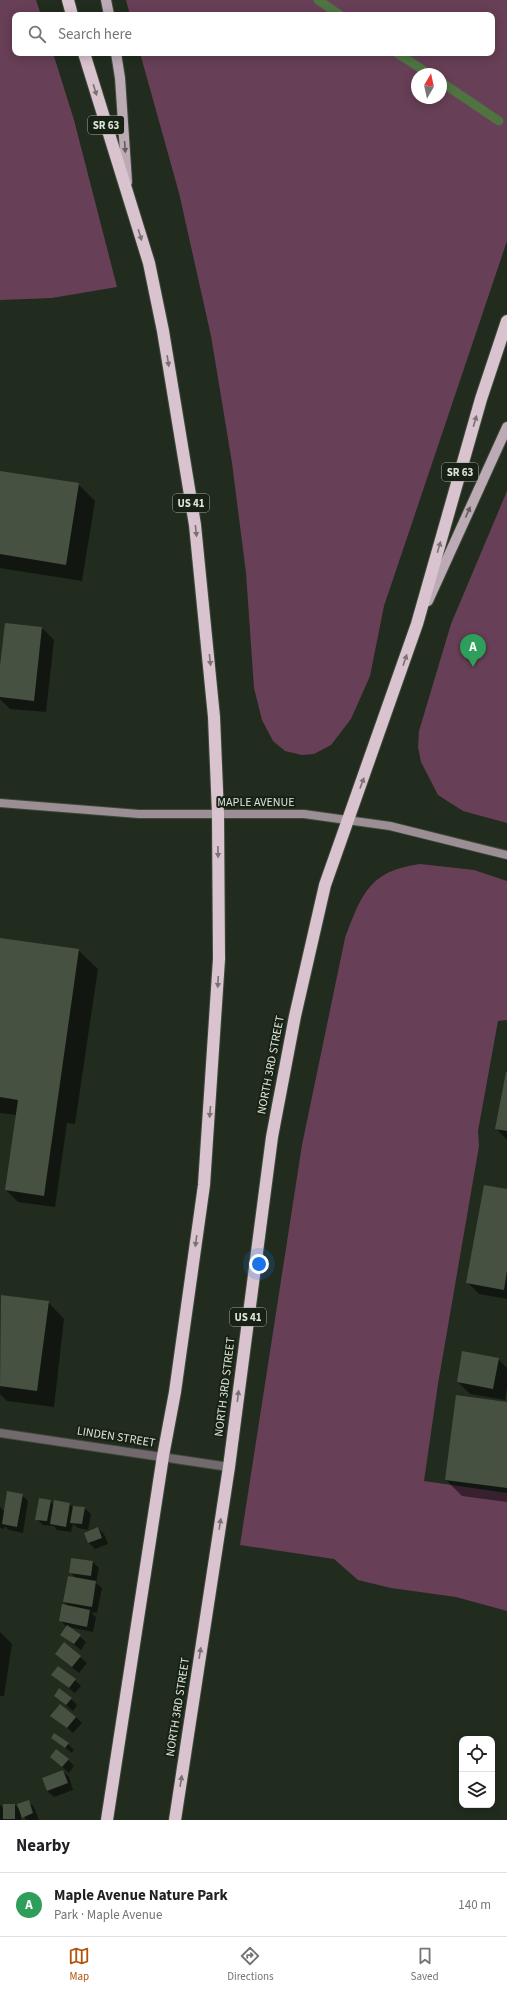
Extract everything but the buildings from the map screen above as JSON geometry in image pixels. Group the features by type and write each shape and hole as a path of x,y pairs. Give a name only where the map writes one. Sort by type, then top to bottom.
{"highway":[{"path":"68,0 71,12"},
{"name":"SR 63","path":"85,56 128,198"},
{"name":"US 41","path":"107,1820 163,1456 175,1392 204,1185 219,959 218,814 214,717 195,525 163,331 149,263 128,198"},
{"name":"SR 63","path":"417,624 481,399 507,321"},
{"name":"US 41","path":"349,820 417,624"},
{"name":"NORTH 3RD STREET","path":"175,1820 229,1467 273,1129 295,1016 325,885 349,820"}],"main road":[{"path":"106,0 108,12"},
{"name":"US 41","path":"116,56 120,78 128,198"},
{"name":"US 41","path":"417,624 507,427"},
{"name":"MAPLE AVENUE","path":"0,803 139,814 304,814 390,826 507,855"}],"street":[{"name":"LINDEN STREET","path":"0,1433 229,1467"}],"shaded area":[{"path":"0,0 36,0 40,12 12,12 12,56 54,56 74,120 117,287 52,298 0,300"},
{"path":"126,0 507,0 507,241 384,606 370,676 351,719 331,745 314,754 302,755 285,751 273,741 262,720 254,688 246,573 232,463 211,336 179,193 141,56 495,56 495,12 129,12"},
{"path":"507,491 507,823 463,811 438,795 421,762 418,747 419,731 451,624"},
{"path":"420,864 474,870 507,881 507,1020 498,1021 478,1131 479,1146 438,1384 424,1481 507,1493 507,1611 456,1597 391,1588 358,1580 334,1559 240,1545 302,1145 345,938 363,897 378,879 389,872 403,867"}],"waterway":[{"path":"318,0 336,12"},
{"path":"402,56 420,68"},
{"path":"447,86 499,121"}],"place":[{"name":"Maple Avenue Nature Park","path":"473,667"}]}
